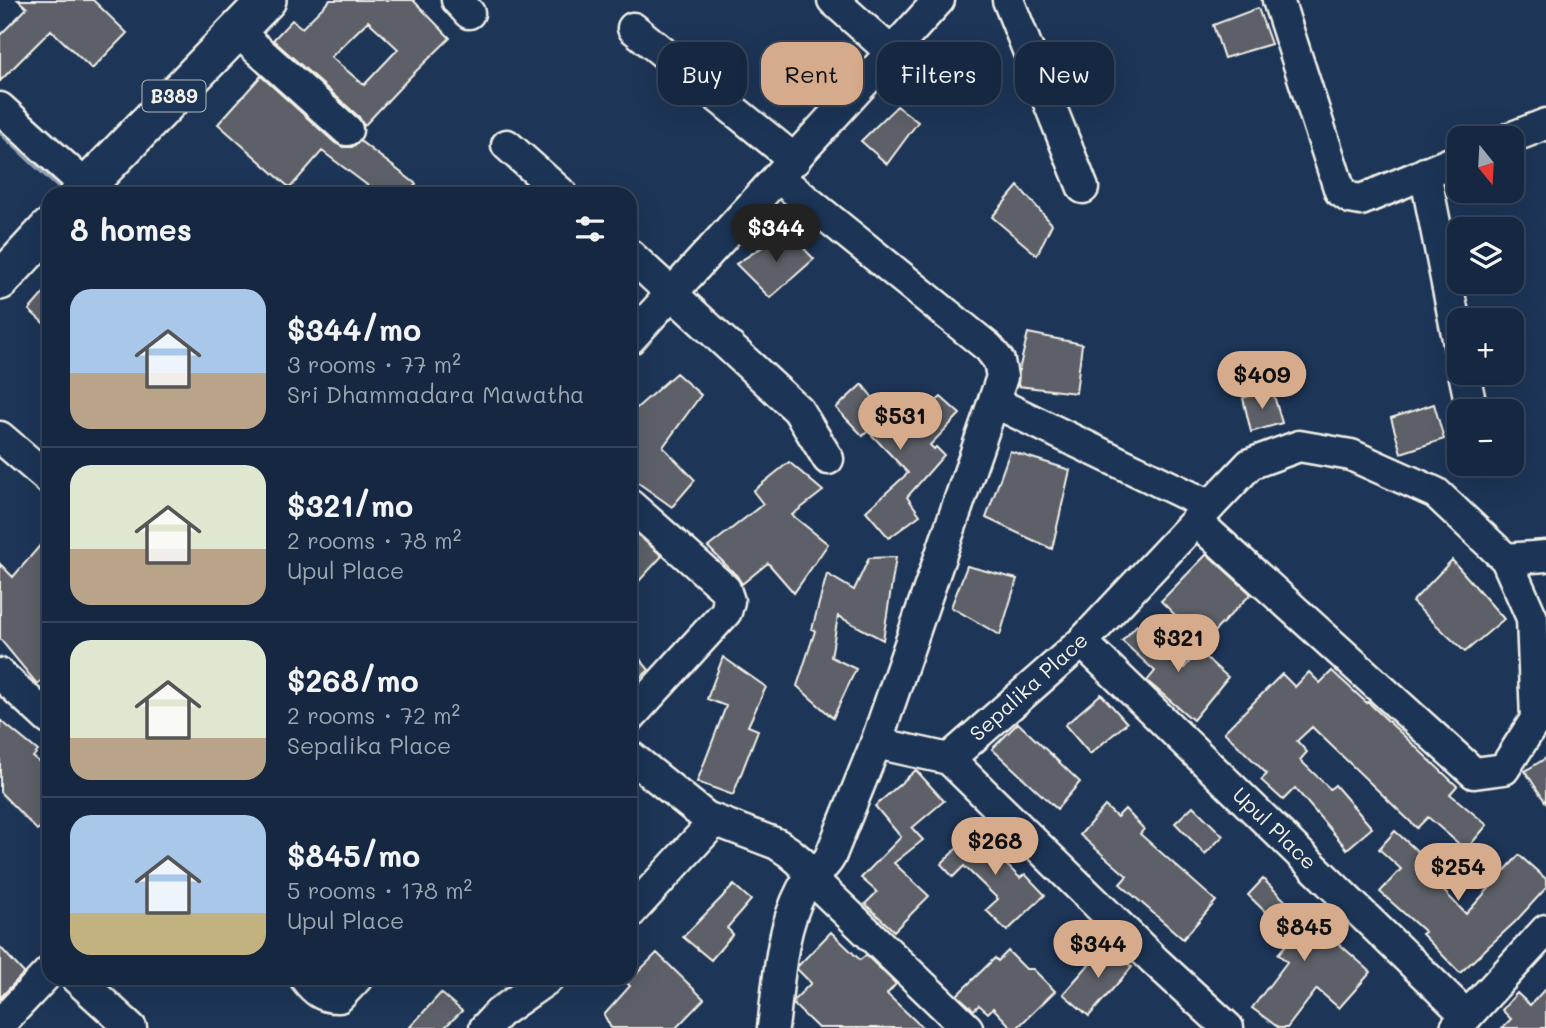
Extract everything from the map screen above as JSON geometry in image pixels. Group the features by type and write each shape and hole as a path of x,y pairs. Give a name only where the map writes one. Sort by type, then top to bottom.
{"main road":[{"name":"B389","path":"86,187 267,0"},
{"path":"0,281 42,236"}],"street":[{"path":"833,0 881,42"},
{"path":"901,42 939,0"},
{"path":"1008,0 1083,188"},
{"path":"1278,0 1340,191 1350,198 1361,200 1447,164"},
{"path":"633,28 989,348 999,361 1002,377 876,744 830,857 825,867 803,887 784,934 773,1028"},
{"path":"237,31 347,130"},
{"path":"637,331 877,69"},
{"path":"0,108 78,187"},
{"path":"1524,133 1546,124"},
{"path":"507,145 554,187"},
{"path":"1425,173 1452,308"},
{"path":"637,262 798,410 828,459"},
{"path":"994,402 1203,513 1474,773 1504,769 1536,719 1532,618 1506,559 1546,556"},
{"path":"0,437 42,473"},
{"name":"Sepalika Place","path":"1228,1028 1155,961 949,759 1082,642 1251,464 1299,446 1351,455 1436,493 1506,559"},
{"path":"637,511 725,589 729,607 637,709"},
{"name":"Upul Place","path":"1082,642 1462,1022"},
{"path":"0,674 42,713"},
{"path":"876,744 949,759"},
{"path":"637,762 714,822 777,844 801,862 813,879 967,1028"},
{"path":"637,906 714,822"},
{"path":"1462,1022 1546,930"},
{"path":"0,1024 42,979"},
{"path":"84,985 131,1028"},
{"path":"310,985 325,996 339,997 350,985"},
{"path":"485,1028 499,1013 539,985"}],"building":[{"path":"18,0 93,0 127,33 92,69 51,30 0,81 0,35 27,8"},
{"path":"330,0 413,0 450,38 364,126 359,117 273,40 292,20 302,28","holes":["368,21 398,49 364,85 331,57"]},
{"path":"1258,8 1271,44 1224,58 1213,25"},
{"path":"261,76 335,143 352,147 360,141 416,184 414,187 370,187 322,151 289,187 218,124"},
{"path":"897,106 918,122 887,164 861,141"},
{"path":"1018,186 1052,224 1037,255 992,217"},
{"path":"787,231 814,259 770,298 736,264"},
{"path":"42,295 42,322 29,310"},
{"path":"1028,333 1082,344 1076,393 1018,386"},
{"path":"676,373 701,395 663,447 695,480 672,507 637,482 637,408"},
{"path":"862,384 899,431 941,397 960,414 930,445 944,455 907,497 920,515 889,538 866,511 908,473 868,431 863,436 836,408"},
{"path":"1272,389 1282,423 1251,432 1243,398"},
{"path":"1434,404 1444,439 1401,453 1391,418"},
{"path":"1010,451 1070,470 1052,549 986,518"},
{"path":"789,462 823,491 792,515 828,544 794,593 768,563 742,584 708,547 763,504 753,491"},
{"path":"637,534 662,556 639,581 637,579"},
{"path":"42,543 42,680 37,684 0,639 0,564 13,577"},
{"path":"1207,554 1251,594 1203,643 1161,601"},
{"path":"896,557 883,640 838,616 831,657 856,669 833,718 797,686 815,631 812,629 827,574 854,590 869,558"},
{"path":"1452,560 1504,619 1465,652 1412,602"},
{"path":"967,566 1017,579 1000,635 951,607"},
{"path":"1137,625 1184,668 1198,651 1228,677 1193,720 1147,681 1155,671 1122,641"},
{"path":"637,655 649,670 637,681"},
{"path":"723,657 766,687 748,726 758,730 733,795 697,782 726,706 707,699"},
{"path":"1332,671 1457,786 1450,794 1487,825 1466,850 1428,817 1417,828 1312,727 1297,741 1307,752 1300,760 1330,789 1335,785 1372,828 1347,849 1295,788 1283,800 1261,780 1267,774 1224,732 1282,674 1295,687 1309,672 1320,683"},
{"path":"1101,694 1127,723 1090,754 1065,725"},
{"path":"0,720 38,751 33,757 42,764 42,826 37,830 0,792"},
{"path":"1018,723 1080,782 1057,809 992,749"},
{"path":"1546,758 1546,803 1525,771"},
{"path":"916,770 944,801 912,828 923,840 894,863 929,896 894,931 865,904 877,892 861,878 901,837 875,806"},
{"path":"1105,806 1117,817 1125,809 1144,829 1140,834 1216,901 1183,939 1120,884 1127,876 1080,835"},
{"path":"1193,806 1223,836 1205,854 1175,823"},
{"path":"986,819 998,832 986,845 1020,878 1025,874 1045,895 1007,931 986,910 998,899 964,866 953,877 941,864"},
{"path":"1395,831 1442,873 1435,882 1466,914 1519,855 1546,879 1546,888 1515,922 1460,973 1422,934 1425,932 1380,892 1401,869 1379,849"},
{"path":"1263,879 1307,922 1310,918 1371,972 1339,1008 1317,989 1287,1028 1279,1028 1252,1008 1287,962 1278,954 1292,938 1248,895"},
{"path":"734,885 751,900 727,928 733,934 711,960 683,937"},
{"path":"831,932 860,960 866,955 896,984 887,994 923,1028 818,1028 793,1004 811,983 797,969 798,966"},
{"path":"1106,945 1132,967 1089,1016 1063,994"},
{"path":"0,947 24,973 0,998"},
{"path":"1008,951 1026,969 1033,969 1055,991 1017,1028 1012,1028 993,1008 988,1013 979,1005 974,1010 957,995 995,958 998,961"},
{"path":"657,953 704,999 676,1028 611,1028 604,1015 629,985 637,985 637,973"},
{"path":"1546,988 1546,1028 1502,1028 1511,1019 1502,1010 1517,993 1530,1005"},
{"path":"441,993 462,1011 444,1028 409,1028"}],"waterway":[{"path":"0,131 60,187"}]}
